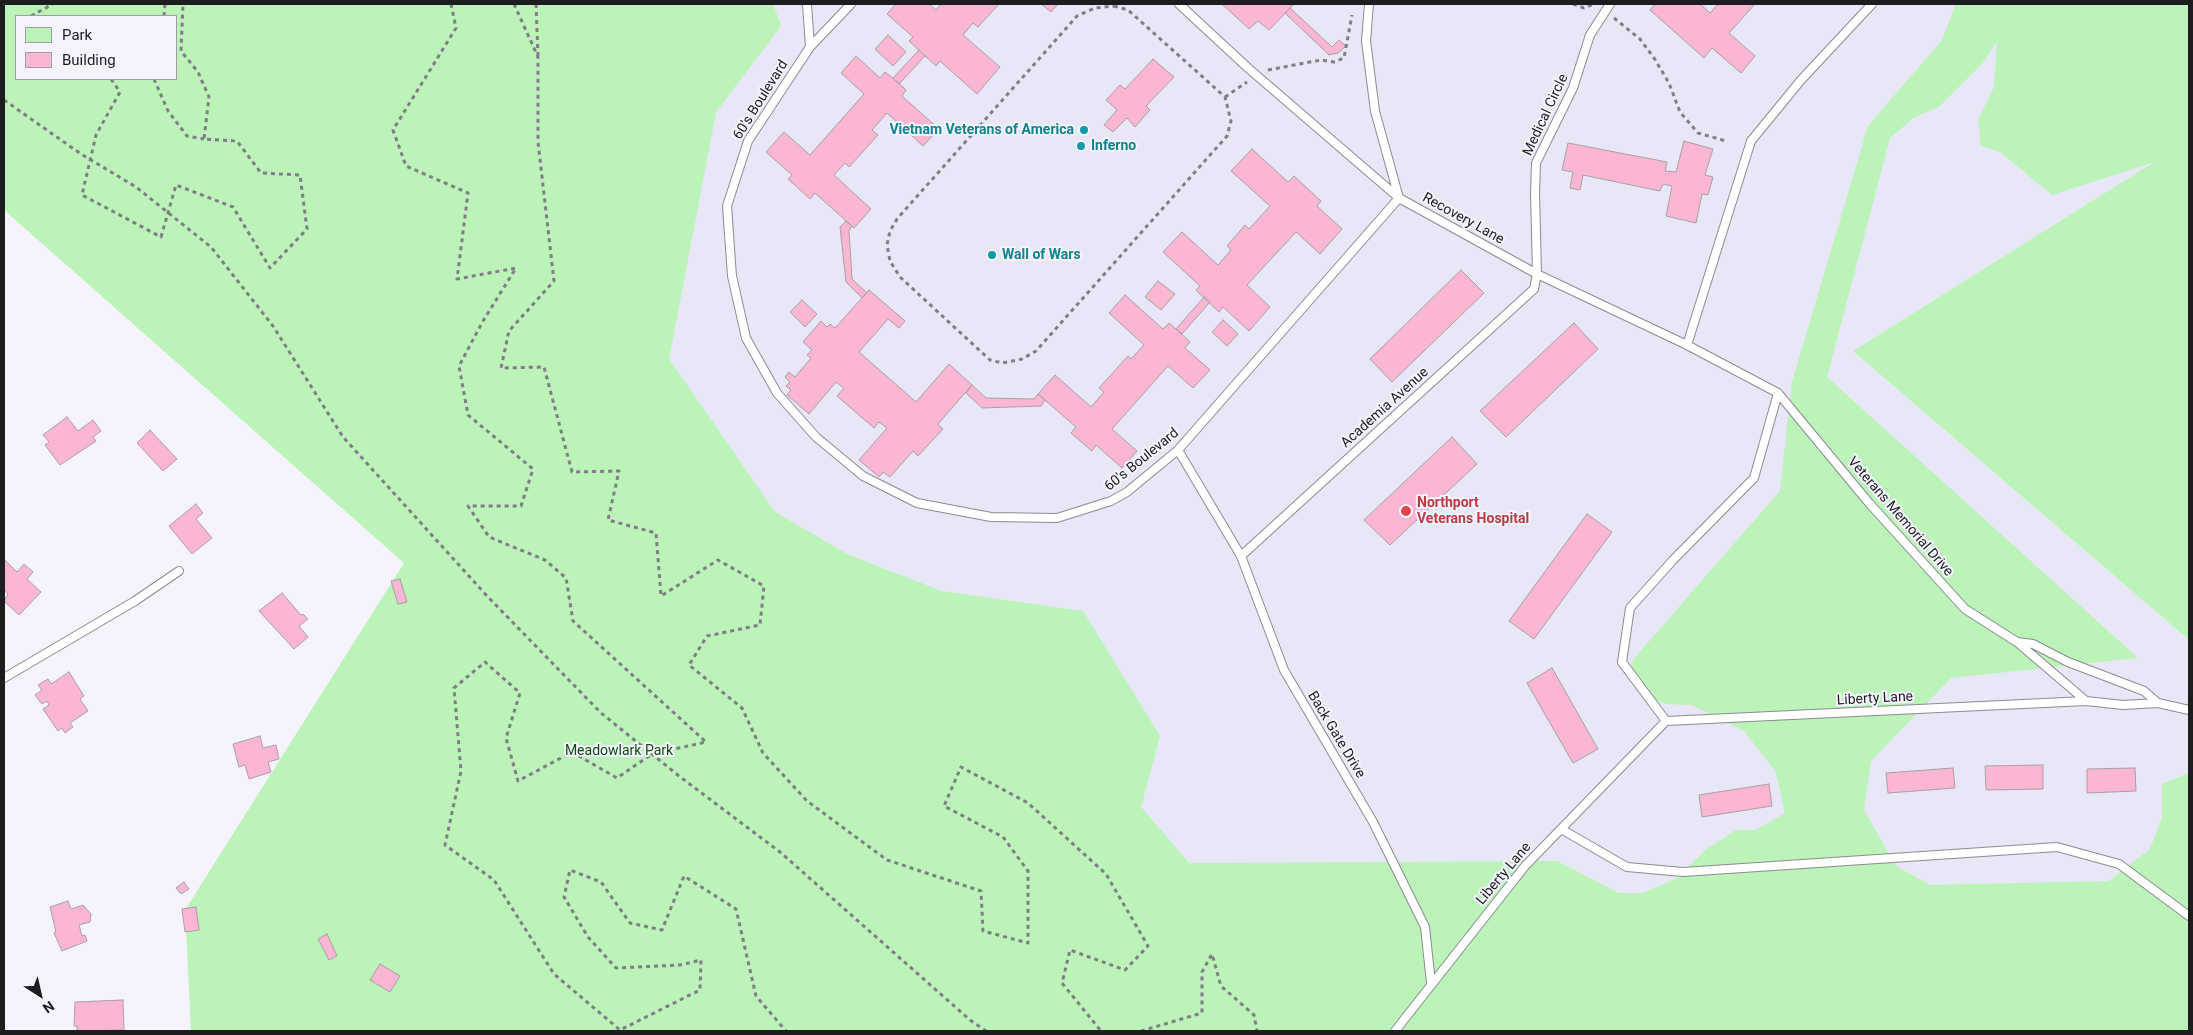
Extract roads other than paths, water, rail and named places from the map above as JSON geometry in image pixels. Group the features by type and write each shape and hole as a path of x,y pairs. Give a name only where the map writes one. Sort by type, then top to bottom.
{"lane":[{"path":"807,4 810,47"},
{"name":"60's Boulevard","path":"851,4 810,47 748,141 727,206 732,276 746,338 777,393 816,437 863,476 918,503 991,517 1057,518 1111,501 1126,492 1178,450 1399,198"},
{"name":"Recovery Lane","path":"1179,4 1258,76 1399,198 1537,274 1687,345 1778,393"},
{"path":"1369,4 1366,41 1376,111 1399,198"},
{"name":"Medical Circle","path":"1537,274 1536,162 1573,88 1590,34 1610,4"},
{"path":"1687,345 1750,141 1801,80 1872,4"},
{"name":"Academia Avenue","path":"1241,556 1534,289 1537,274"},
{"path":"1666,721 1622,662 1630,608 1673,560 1754,478 1778,393"},
{"name":"Veterans Memorial Drive","path":"1778,393 1869,503 1965,609 2018,642 2086,701 2123,706 2158,703 2189,710"},
{"name":"Back Gate Drive","path":"1178,450 1241,556 1284,670 1373,822 1425,927 1431,983"},
{"path":"4,678 135,601 179,571"},
{"name":"Veterans Memorial Drive","path":"2018,642 2033,644 2068,662 2144,691 2158,703"},
{"name":"Liberty Lane","path":"1431,983 1525,866 1666,721 2086,701"},
{"path":"1561,829 1627,866 1683,872 2057,846 2119,864 2189,916"},
{"path":"1395,1031 1431,983"}],"place":[{"name":"Vietnam Veterans of America","path":"1084,130"},
{"name":"Inferno","path":"1081,146"},
{"name":"Wall of Wars","path":"992,255"},
{"name":"Northport Veterans Hospital","path":"1406,511"}],"park label":[{"name":"Meadowlark Park","path":"619,751"}]}
